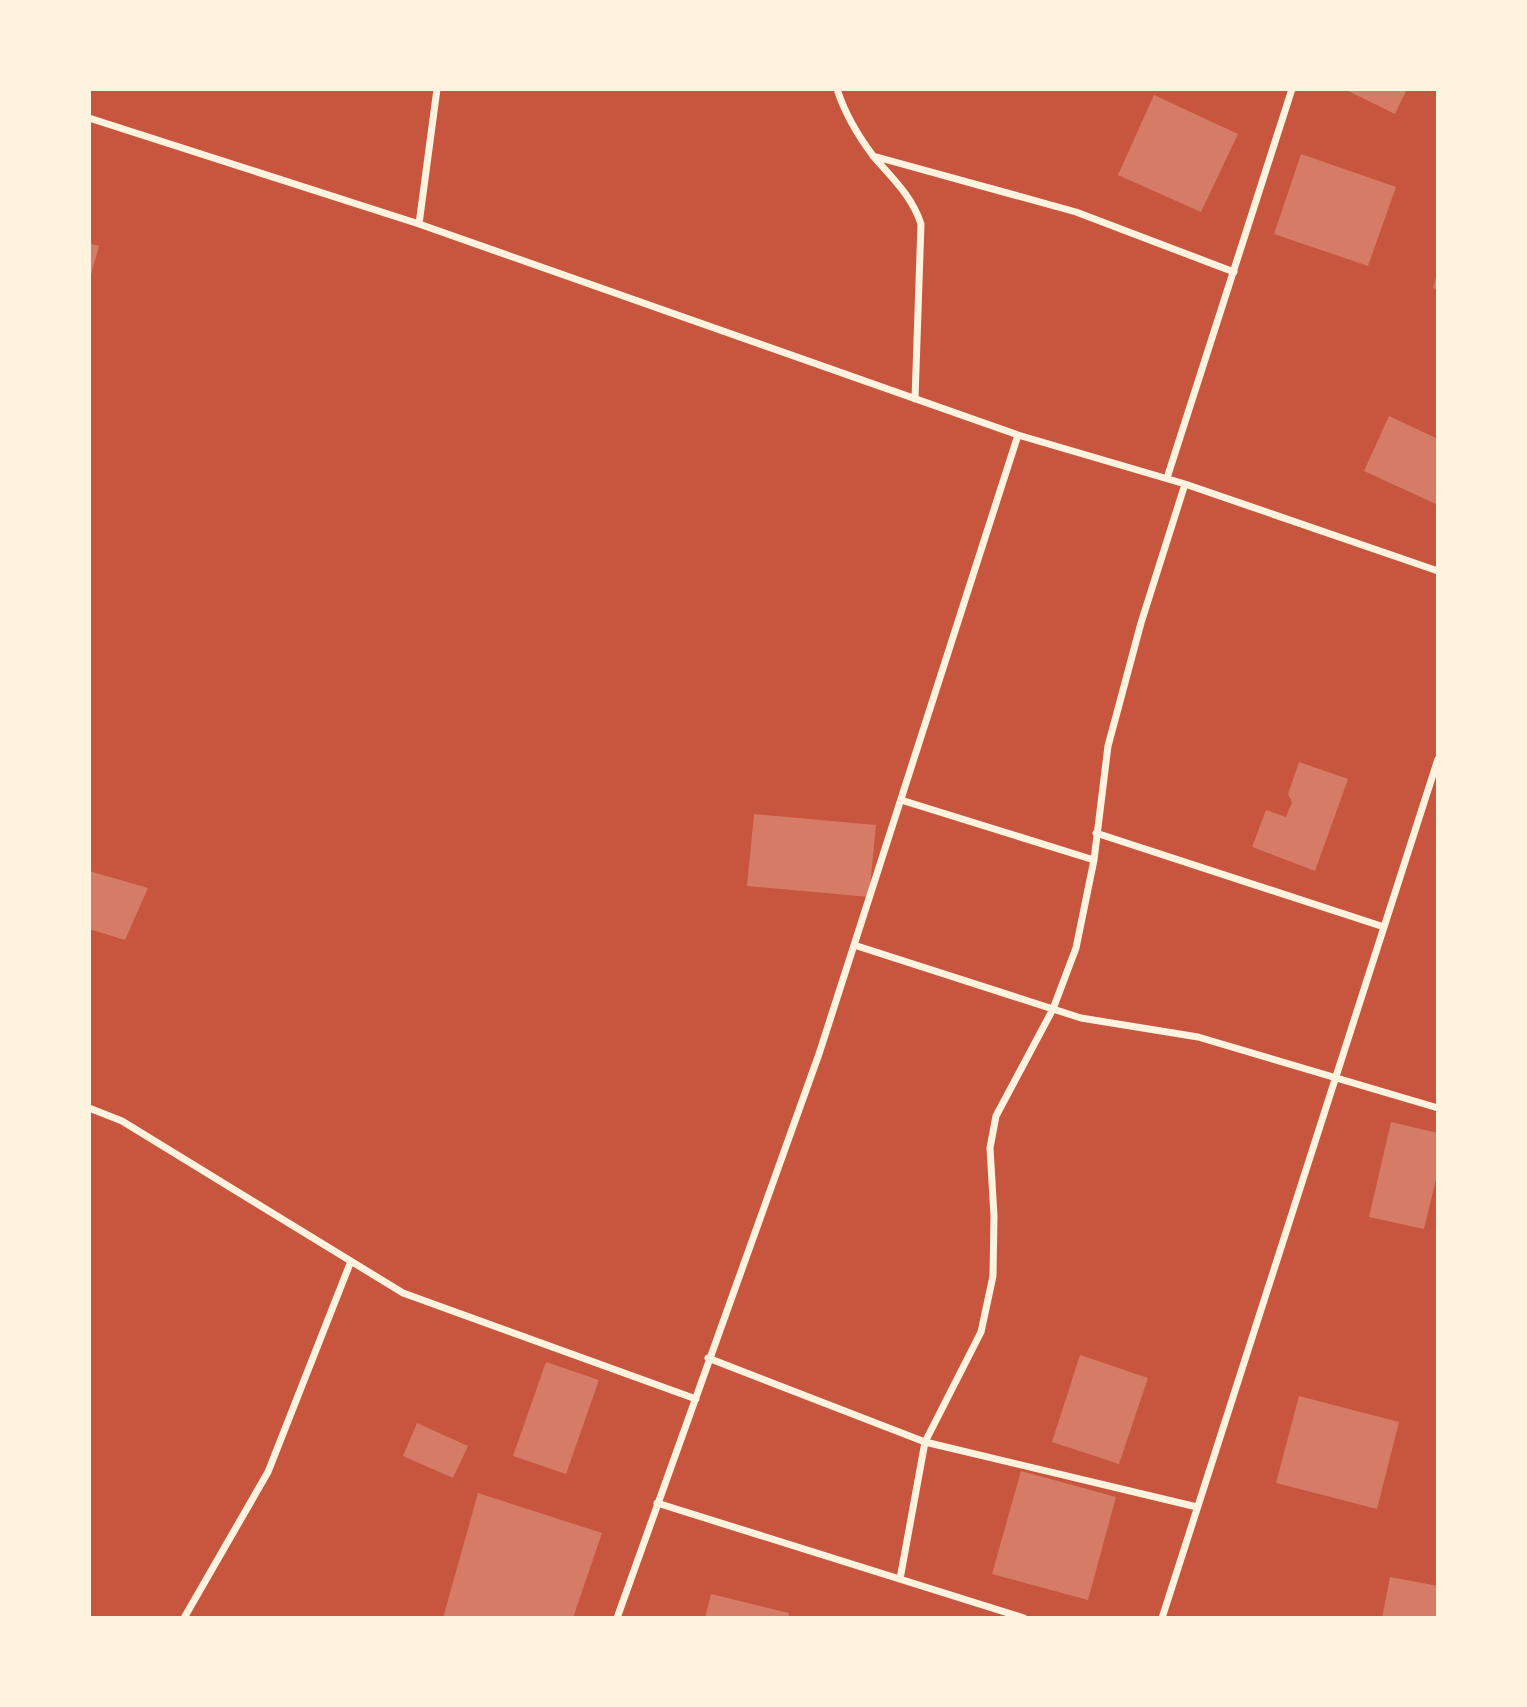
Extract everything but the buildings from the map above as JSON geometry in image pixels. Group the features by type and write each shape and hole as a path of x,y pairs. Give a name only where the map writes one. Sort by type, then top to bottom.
{"street":[{"path":"419,224 437,89"},
{"path":"837,89 849,121 873,156 909,198 921,224 915,399"},
{"path":"1167,478 1292,89"},
{"path":"89,118 419,224 1018,435 1167,478 1438,571"},
{"path":"873,156 1076,212 1234,272"},
{"path":"617,1618 818,1054 1018,435"},
{"path":"900,1579 925,1442 981,1332 993,1276 994,1216 990,1148 996,1116 1053,1009 1076,948 1094,860 1108,746 1141,623 1185,484"},
{"path":"1162,1618 1438,759"},
{"path":"901,800 1094,860"},
{"path":"1096,833 1384,927"},
{"path":"854,945 1081,1018 1198,1037 1438,1108"},
{"path":"89,1108 122,1121 403,1293 696,1399"},
{"path":"184,1618 268,1472 351,1261"},
{"path":"708,1358 925,1442 1197,1507"},
{"path":"657,1503 1024,1618"}]}
